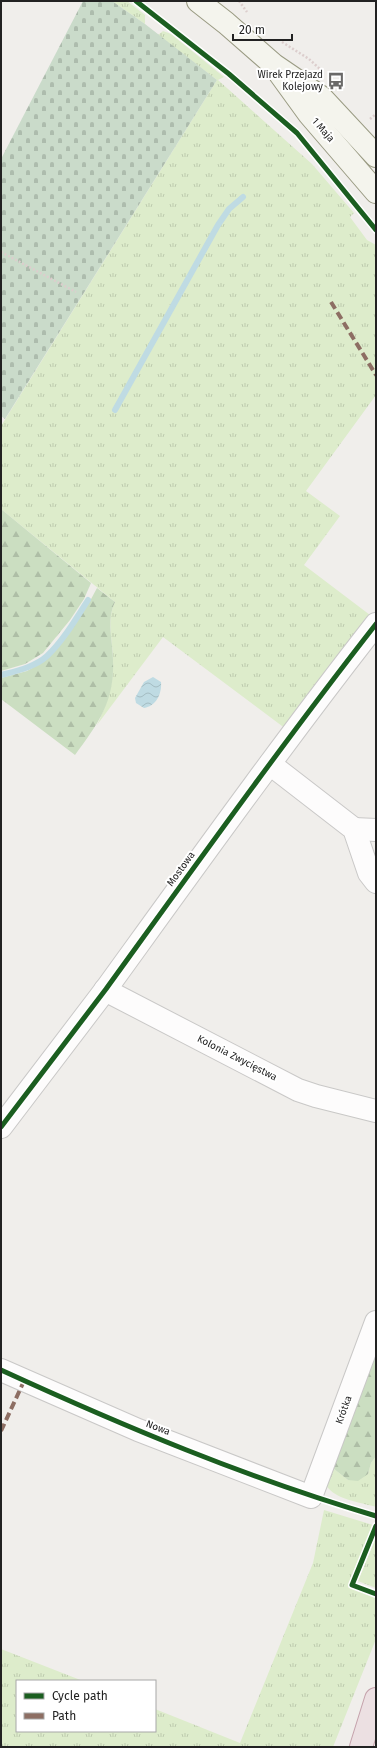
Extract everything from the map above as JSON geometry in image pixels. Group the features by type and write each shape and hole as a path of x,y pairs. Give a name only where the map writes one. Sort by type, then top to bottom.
{"highway":[{"path":"362,1747 376,1699"},
{"path":"362,1747 376,1715"}],"main road":[{"name":"1 Maja","path":"198,1 226,23 274,66 322,96 376,156"},
{"name":"1 Maja","path":"274,66 309,114 376,192"}],"street":[{"name":"Mostowa","path":"1,1127 105,990 270,764 376,624"},
{"path":"270,764 354,829 369,873 376,882"},
{"path":"354,829 376,830"},
{"name":"Kolonia Zwycięstwa","path":"105,990 298,1090 376,1111"},
{"name":"Krótka","path":"311,1497 376,1322"},
{"name":"Nowa","path":"1,1370 138,1430 311,1497"}],"path":[{"path":"1,252 76,292"},
{"path":"311,1497 376,1516"},
{"path":"376,1526 352,1585 376,1594"}],"green space":[{"path":"83,1 112,1 145,24 217,80 5,419 1,416 1,159"},
{"path":"112,1 127,1 145,15 145,24"},
{"path":"163,31 171,34 224,77 218,80 312,164 354,213 350,217 367,240 376,245 376,395 306,491 340,516 304,565 370,615 286,729 163,637 97,725 107,701 111,685 113,660 110,623 112,609 115,602 1,509 1,426 217,80 158,35"},
{"path":"1,509 91,583 84,599 70,620 43,653 25,664 1,671"},
{"path":"97,588 115,602 112,609 110,623 113,653 113,675 108,700 98,722 75,755 1,699 1,678 27,671 46,660 90,601"},
{"path":"376,1343 376,1456 371,1463 368,1474 358,1481 348,1480 329,1465"},
{"path":"376,1456 376,1507 356,1502 335,1494 326,1485 329,1465 348,1480 368,1474 371,1463"},
{"path":"324,1510 373,1525 348,1586 376,1598 376,1639 333,1747 1,1747 1,1649 80,1680 16,1680 16,1732 156,1732 156,1709 240,1743 313,1563"},
{"path":"376,1537 376,1588 358,1581"}],"water":[{"path":"153,677 161,682 159,695 152,705 144,708 136,703 135,698 144,682"}],"waterway":[{"path":"115,410 218,225 229,209 243,197"},
{"path":"1,675 31,666 47,656 64,637 88,600"}],"marked path":[{"path":"331,302 376,375"},
{"path":"1,1431 24,1381"}],"cycle path":[{"path":"136,1 229,74 297,133 376,230"},
{"path":"1,1127 106,989 273,759 376,624"},
{"path":"1,1370 139,1431 186,1450 280,1485 376,1516"},
{"path":"376,1526 352,1585 376,1594"}],"place":[{"name":"Wirek Przejazd Kolejowy","path":"336,81"}]}
